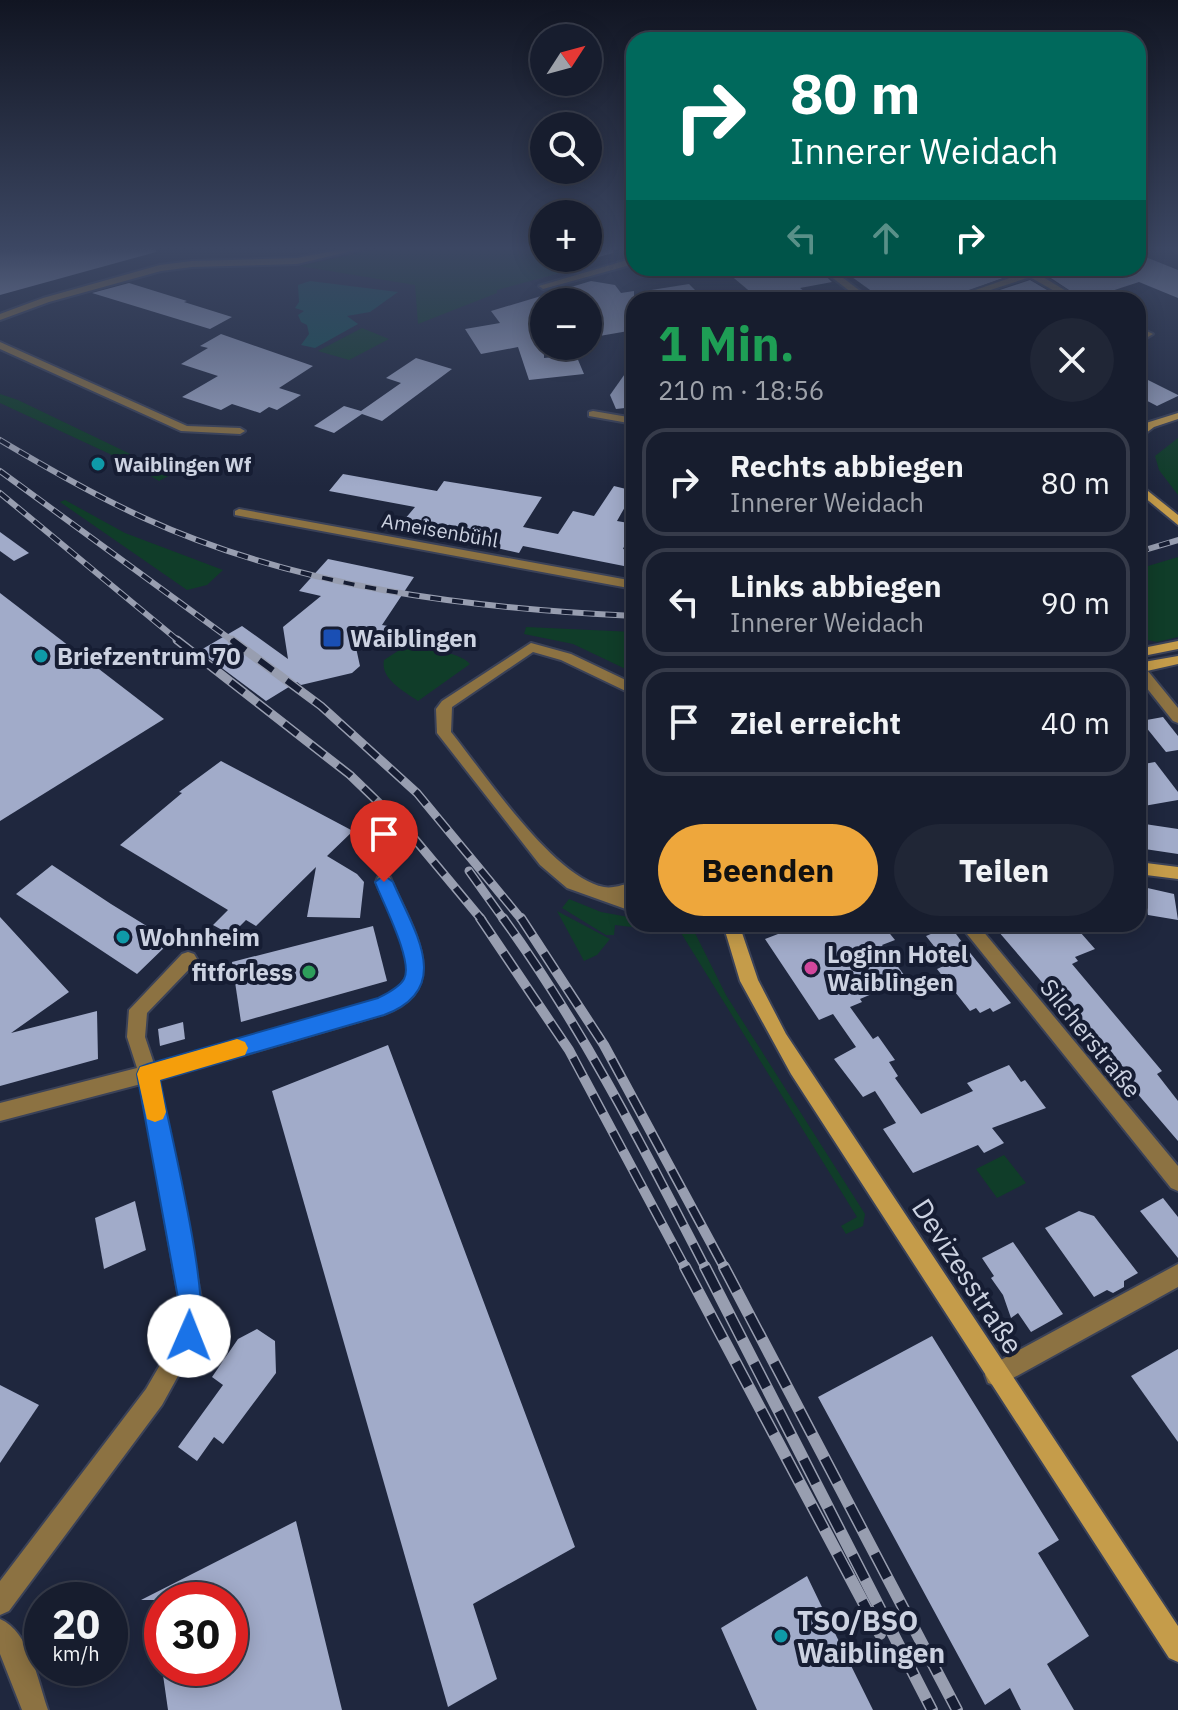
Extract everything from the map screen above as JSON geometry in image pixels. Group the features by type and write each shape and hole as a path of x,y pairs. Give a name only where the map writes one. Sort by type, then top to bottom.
{"street":[{"path":"0,345 185,429 240,431"},
{"path":"593,414 626,420"},
{"path":"1146,429 1178,416"},
{"path":"1146,493 1178,521"},
{"name":"Ameisenbühl","path":"239,513 626,584"},
{"path":"1146,651 1178,645"},
{"path":"626,686 566,657 531,647 447,704 442,723 444,733 476,777 546,861 573,883 626,902"},
{"path":"1146,666 1178,660"},
{"path":"606,676 626,695"},
{"path":"1146,678 1178,718"},
{"path":"1146,869 1178,873"},
{"path":"0,1112 148,1074 384,1006 398,998 413,985 416,970 413,954 384,882"},
{"path":"605,895 626,891"},
{"name":"Devizesstraße","path":"732,932 760,1003 996,1375 1178,1649"},
{"name":"Silcherstraße","path":"974,932 1178,1181"},
{"path":"0,1602 154,1397 189,1336 190,1298 148,1074 136,1037 138,1010 188,959"},
{"path":"996,1375 1178,1275"},
{"path":"0,1632 15,1653 35,1710"}],"shaded area":[{"path":"308,328 351,328 315,348 301,345 309,334"},
{"path":"362,328 389,339 349,360 318,351"},
{"path":"0,394 172,474 159,481 127,462 0,403"},
{"path":"1178,438 1178,495 1159,470 1155,456"},
{"path":"65,500 125,533 223,570 207,585 187,590 60,502"},
{"path":"1178,557 1178,637 1157,642 1146,640 1146,567"},
{"path":"526,627 626,632 626,669 573,644 524,634"},
{"path":"401,649 448,653 470,664 418,701 389,679 384,667 384,660"},
{"path":"569,899 601,912 626,917 626,926 615,925 614,935 606,935 562,908"},
{"path":"557,911 610,939 597,955 584,961"},
{"path":"673,932 694,932 726,995 865,1214 863,1226 846,1234 841,1226 857,1217 681,933"},
{"path":"1004,1155 1026,1183 997,1198 976,1169"}],"building":[{"path":"530,328 530,360 578,360 584,374 529,380 518,347 481,354 465,329"},
{"path":"602,328 626,328 626,331 602,336"},
{"path":"221,334 313,366 279,388 301,395 277,410 269,407 260,413 232,404 221,410 182,397 218,376 181,364 208,348 200,346"},
{"path":"416,358 452,369 382,421 362,414 334,433 314,426 344,406 361,411 401,383 386,378"},
{"path":"626,372 626,408 616,409 610,395"},
{"path":"1146,379 1178,395 1157,406 1146,400"},
{"path":"343,474 437,491 444,481 542,497 523,527 558,534 573,511 594,516 614,486 626,489 626,505 617,521 626,523 623,549 626,550 626,566 523,546 519,553 399,526 415,507 329,491"},
{"path":"0,532 29,553 14,561 0,551"},
{"path":"328,559 414,577 382,625 394,627 376,643 353,634 360,666 352,673 301,685 297,682 266,701 199,651 242,626 288,659 283,627 321,596 299,591"},
{"name":"Briefzentrum 70","path":"0,593 164,719 0,821"},
{"path":"1163,717 1178,736 1178,750 1166,752 1146,727 1146,720"},
{"path":"221,761 353,831 327,856 357,874 364,882 360,918 307,917 316,867 256,926 246,920 231,935 213,925 228,910 120,845 182,793 179,792"},
{"path":"1155,762 1178,792 1178,800 1146,806 1146,764"},
{"path":"1146,824 1178,829 1178,854 1146,849"},
{"path":"52,865 171,941 137,974 16,894"},
{"path":"1146,888 1174,894 1178,920 1148,915"},
{"path":"0,917 69,992 11,1033 97,1011 98,1059 0,1086"},
{"name":"fitforless","path":"373,926 387,981 241,1022 232,962"},
{"path":"783,932 888,932 895,940 882,945 907,979 860,999 862,1002 850,1007 873,1039 878,1036 895,1060 889,1062 898,1076 895,1078 921,1114 973,1091 967,1083 1009,1065 1046,1108 992,1128 1004,1143 984,1153 978,1145 913,1173 883,1129 896,1123 875,1091 863,1097 834,1059 856,1047 833,1014 819,1020 765,939"},
{"path":"936,932 954,932 1011,1003 993,1012 990,1008 980,1013 976,1008 970,1011 937,969 948,964 926,936"},
{"path":"999,932 1080,932 1095,949 1075,957 1078,961 1072,964 1162,1071 1157,1074 1178,1101 1178,1141"},
{"path":"183,1022 185,1039 160,1046 158,1029"},
{"path":"388,1045 575,1547 473,1604 497,1679 448,1707 272,1091"},
{"path":"1163,1198 1178,1217 1178,1258 1140,1211"},
{"path":"135,1201 146,1250 104,1269 95,1218"},
{"path":"1079,1211 1094,1216 1138,1273 1124,1281 1124,1287 1113,1293 1107,1290 1094,1297 1045,1228"},
{"path":"1013,1242 1063,1314 1031,1332 1018,1313 1011,1318 1003,1295 991,1278 994,1276 982,1258"},
{"path":"257,1329 275,1341 276,1373 223,1444 214,1437 197,1461 178,1447 223,1385 212,1377 238,1339"},
{"path":"932,1336 1059,1540 1038,1553 1089,1636 1047,1664 1074,1710 1021,1710 1010,1688 985,1705 818,1397"},
{"path":"1178,1349 1178,1442 1131,1376"},
{"path":"0,1385 39,1405 0,1463"},
{"path":"296,1521 342,1710 168,1710 165,1686 248,1686 248,1582 176,1582"},
{"name":"TSO/BSO Waiblingen","path":"807,1576 873,1710 757,1710 721,1628"}],"railway":[{"path":"0,440 144,518 262,562 323,578 446,600 626,615"},
{"path":"0,471 234,642"},
{"path":"0,493 180,642"},
{"path":"1146,550 1178,540"},
{"path":"177,640 350,775 408,831 482,920"},
{"path":"232,640 321,706 417,793 522,920"},
{"path":"469,871 504,920"},
{"path":"480,918 569,1050 686,1269"},
{"path":"503,918 586,1046 706,1269"},
{"path":"521,918 604,1045 725,1269"},
{"path":"685,1267 880,1634"},
{"path":"705,1267 932,1710"},
{"path":"724,1267 957,1710"}],"slow traffic":[{"path":"155,1112 148,1074 237,1048"}],"place":[{"name":"Waiblingen Wf","path":"98,464"},
{"name":"Waiblingen","path":"332,638"},
{"name":"Briefzentrum 70","path":"41,656"},
{"name":"Wohnheim","path":"123,937"},
{"name":"Loginn Hotel Waiblingen","path":"811,968"},
{"name":"fitforless","path":"309,972"},
{"name":"TSO/BSO Waiblingen","path":"781,1636"}],"route":[{"path":"189,1336 190,1298 148,1074 384,1006 398,998 413,985 416,970 413,954 384,882"}]}
